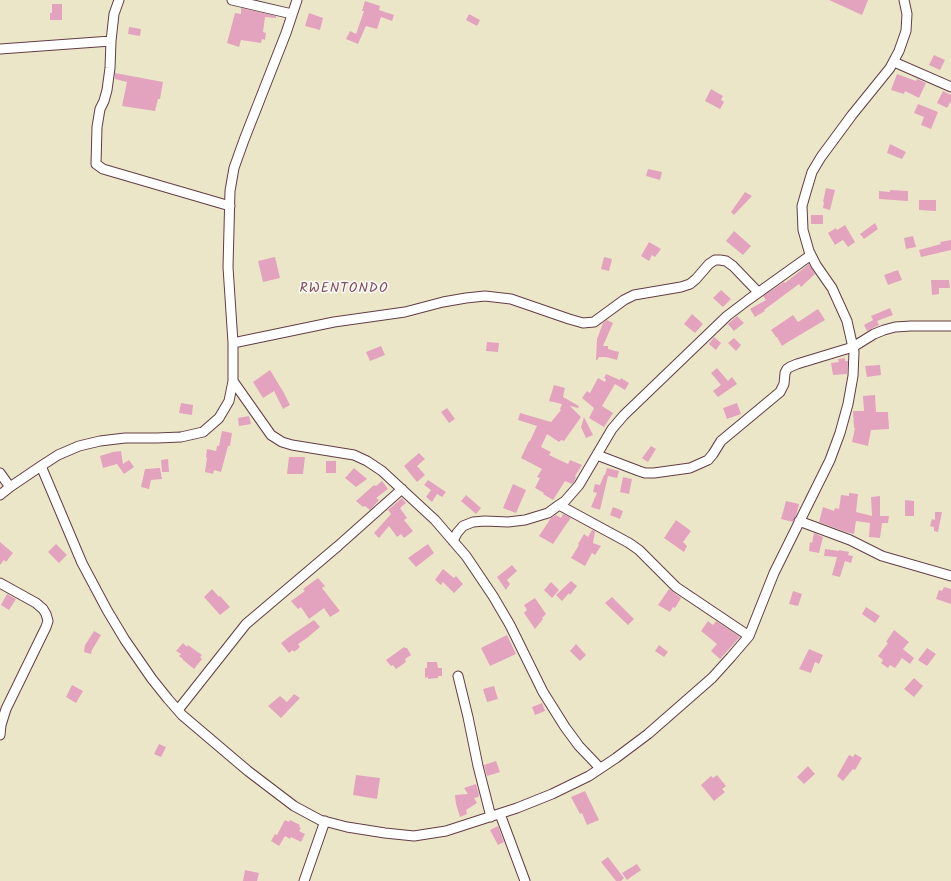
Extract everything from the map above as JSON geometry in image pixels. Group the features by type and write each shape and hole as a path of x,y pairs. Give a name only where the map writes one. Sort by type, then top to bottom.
{"street":[{"path":"119,0 114,14 110,41 110,68 107,90 100,109 97,127 96,164 103,169 230,206"},
{"path":"232,0 292,14"},
{"path":"0,496 10,487 58,455 79,446 100,441 125,438 181,437 203,432 219,418 229,401 233,381 233,342 228,267 230,191 234,168 286,33 297,0"},
{"path":"41,466 82,563 106,610 152,679 182,715 248,771 294,806 320,820 347,827 414,836 446,831 496,816 552,794 588,776 648,734 712,678 748,636 774,573 830,460 840,433 848,404 853,376 854,352 847,321 832,288 811,255 803,230 802,206 812,172 821,157 894,62 906,31 907,14 904,0"},
{"path":"0,49 110,41"},
{"path":"894,62 951,87"},
{"path":"454,541 457,533 463,526 473,522 508,522 525,520 548,513 560,506 579,485 612,429 624,415 728,316 758,292 811,255"},
{"path":"233,342 334,322 405,312 443,302 485,296 512,299 583,323 594,322 624,300 634,295 681,287 690,284 709,264 715,260 726,261 733,266 758,292"},
{"path":"597,455 645,473 683,470 695,466 708,460 721,441 780,392 784,384 787,369 797,364 853,347 874,334 884,330 911,326 951,326"},
{"path":"233,381 271,436 292,445 354,455 367,461 382,471 435,520 466,556 493,596 510,625 543,692 565,727 579,746 600,768"},
{"path":"0,472 10,487"},
{"path":"178,710 246,624 338,546 402,489"},
{"path":"560,506 629,543 639,550 676,587 748,636"},
{"path":"799,521 850,540 882,556 951,576"},
{"path":"0,583 43,609 48,620 6,709 0,734"},
{"path":"458,676 478,766 496,816 525,881"},
{"path":"304,881 326,821"}],"building":[{"path":"829,0 868,0 862,15"},
{"path":"365,1 380,6 379,10 394,15 392,21 381,17 377,29 366,26 358,44 346,39 350,31 356,34 364,11 362,11"},
{"path":"52,4 62,4 62,20 50,20"},
{"path":"241,8 276,16 276,18 265,17 263,32 266,33 265,40 262,39 261,43 241,40 239,47 227,43 235,13 241,14"},
{"path":"309,13 323,18 320,30 305,26"},
{"path":"469,14 480,20 477,26 466,20"},
{"path":"129,27 141,29 140,36 128,34"},
{"path":"934,55 945,60 940,70 929,65"},
{"path":"115,73 163,82 160,99 158,99 155,111 122,106 127,82 115,79"},
{"path":"897,74 926,83 919,98 905,91 904,94 891,90"},
{"path":"711,89 723,96 721,100 724,102 720,109 705,101"},
{"path":"943,91 951,95 951,101 947,108 937,103"},
{"path":"918,104 938,112 931,129 921,125 924,117 914,113"},
{"path":"890,144 906,152 902,159 887,153"},
{"path":"648,169 662,172 660,180 646,176"},
{"path":"826,188 835,190 830,210 823,208"},
{"path":"890,190 908,191 908,201 879,199 879,191 890,192"},
{"path":"745,192 752,196 734,215 731,212"},
{"path":"919,200 936,200 936,211 919,210"},
{"path":"811,215 823,215 823,224 811,224"},
{"path":"875,223 878,229 864,239 860,234"},
{"path":"845,225 855,242 848,247 843,240 835,245 828,233"},
{"path":"734,231 751,246 743,255 726,241"},
{"path":"913,236 916,247 906,249 904,238"},
{"path":"951,240 951,250 921,257 919,250 941,244 940,242"},
{"path":"649,242 661,249 655,257 652,255 649,261 641,256"},
{"path":"275,257 280,278 263,282 258,261"},
{"path":"604,257 612,259 609,271 601,269"},
{"path":"809,264 815,274 801,287 799,284 764,310 765,311 755,317 750,309 766,300 763,296 784,282 785,283"},
{"path":"898,270 902,280 888,285 884,275"},
{"path":"931,280 949,280 950,288 939,288 939,294 932,295"},
{"path":"721,290 731,299 723,307 713,298"},
{"path":"890,308 893,315 877,321 879,325 867,331 864,325 873,320 871,316"},
{"path":"818,309 825,320 782,346 771,330 793,315 798,322"},
{"path":"692,314 703,324 695,333 684,324"},
{"path":"737,316 744,323 734,331 728,324"},
{"path":"607,320 613,323 603,346 608,346 608,349 619,352 617,360 599,357 596,360 597,339 603,323"},
{"path":"714,337 721,343 716,350 709,344"},
{"path":"734,338 741,345 736,351 728,343"},
{"path":"487,342 499,343 498,352 486,351"},
{"path":"381,346 385,355 370,361 366,352"},
{"path":"845,358 845,361 848,361 847,374 833,375 831,363 839,362 838,359"},
{"path":"880,365 881,375 867,377 865,366"},
{"path":"717,368 728,381 732,377 737,384 718,397 713,391 721,385 711,373"},
{"path":"270,370 290,405 283,409 274,391 263,398 253,382"},
{"path":"606,374 620,380 621,378 629,383 625,390 615,384 602,406 613,413 604,427 589,418 594,408 582,398 587,391 590,393 598,378 605,382 606,379 604,378"},
{"path":"554,385 565,388 563,397 579,406 578,408 570,406 581,417 564,441 561,440 559,442 547,434 541,447 551,452 549,455 568,464 570,460 582,465 575,476 574,482 572,484 565,481 553,500 535,488 540,478 537,477 542,469 521,458 537,426 518,420 520,413 551,422 561,410 562,404 549,401"},
{"path":"875,395 876,412 888,412 889,429 871,430 868,446 852,442 855,428 853,411 864,411 863,396"},
{"path":"181,403 193,405 192,415 179,413"},
{"path":"737,403 741,414 727,419 723,408"},
{"path":"447,408 455,419 449,423 441,412"},
{"path":"249,416 251,424 239,426 238,418"},
{"path":"584,417 593,435 586,438 581,427"},
{"path":"222,431 232,433 230,446 228,446 221,472 214,470 213,474 205,472 207,449 216,451 217,446 219,446"},
{"path":"651,446 656,449 648,462 642,458"},
{"path":"121,451 123,464 129,460 134,467 124,474 117,464 103,468 100,456"},
{"path":"419,453 425,459 417,466 425,475 417,482 404,466"},
{"path":"289,457 305,457 303,474 287,474"},
{"path":"168,459 169,472 162,472 161,460"},
{"path":"326,461 336,461 336,473 326,473"},
{"path":"160,468 162,479 151,480 149,489 141,487 145,469"},
{"path":"354,468 367,479 356,487 345,478"},
{"path":"607,468 619,471 617,478 608,476 600,510 591,507 597,493 593,492 595,484 600,485"},
{"path":"623,477 632,479 629,494 620,492"},
{"path":"428,480 446,492 442,497 437,494 432,502 426,497 431,490 424,485"},
{"path":"382,481 388,489 376,498 379,500 370,510 365,506 363,507 356,501 374,485 376,486"},
{"path":"513,484 526,490 516,513 503,508"},
{"path":"849,493 858,494 856,512 872,516 871,497 880,496 880,516 889,516 888,523 882,523 880,538 869,537 870,523 856,521 854,534 819,522 823,507 834,511 835,508 839,509 841,495 849,496"},
{"path":"466,495 481,508 476,514 461,501"},
{"path":"402,498 406,503 400,508 407,518 404,520 413,531 404,538 401,534 397,537 389,526 379,538 374,533 391,514 388,510"},
{"path":"905,500 914,501 914,516 905,516"},
{"path":"786,501 799,504 793,522 781,519"},
{"path":"613,507 623,511 620,519 610,515"},
{"path":"935,512 942,512 938,532 934,531 934,527 930,526 932,519 935,520"},
{"path":"563,514 571,518 553,544 539,536 551,518 556,515 561,518"},
{"path":"676,520 691,531 683,542 687,546 684,552 664,538"},
{"path":"592,530 595,531 593,543 601,546 595,555 592,553 585,566 571,558 584,534 588,537"},
{"path":"814,533 823,537 819,553 809,551 810,542 812,543"},
{"path":"0,542 13,553 6,562 4,560 0,565"},
{"path":"56,544 67,555 59,563 48,552"},
{"path":"428,544 434,553 416,567 408,558"},
{"path":"825,549 849,552 848,555 853,556 851,563 845,561 840,577 832,575 837,557 824,556"},
{"path":"512,565 517,571 507,580 510,584 506,590 497,577"},
{"path":"443,569 454,578 456,576 463,584 454,593 443,582 441,585 435,580"},
{"path":"318,578 325,586 322,588 340,611 330,617 324,608 309,619 301,607 298,609 291,601 305,591 303,589"},
{"path":"571,581 577,586 570,595 569,593 562,601 556,595"},
{"path":"551,582 559,590 552,598 544,590"},
{"path":"944,587 951,589 951,604 936,599 939,590 942,591"},
{"path":"212,589 230,607 220,615 204,597"},
{"path":"669,589 681,598 675,608 673,607 670,612 658,605"},
{"path":"793,591 802,594 798,606 789,604"},
{"path":"7,594 16,599 9,610 1,605"},
{"path":"612,597 634,619 628,625 605,603"},
{"path":"535,598 546,614 535,629 524,613 527,610 524,605"},
{"path":"866,607 880,616 875,623 862,614"},
{"path":"314,620 320,627 298,644 300,647 294,652 293,650 289,653 281,643"},
{"path":"708,621 713,625 716,621 740,637 720,659 711,651 717,644 701,631"},
{"path":"894,630 909,642 903,649 914,658 910,664 902,658 895,668 890,665 888,668 881,663 883,660 878,656 888,643 886,642"},
{"path":"94,631 101,635 91,654 84,652 85,645"},
{"path":"507,635 516,654 490,666 481,648"},
{"path":"183,643 187,647 188,645 202,655 200,657 202,659 194,669 179,656 181,654 176,651"},
{"path":"576,644 586,655 580,661 570,651"},
{"path":"659,645 668,652 664,657 655,651"},
{"path":"404,647 407,648 411,655 405,659 406,662 396,669 386,660"},
{"path":"927,648 936,654 927,666 918,660"},
{"path":"809,649 823,655 819,664 815,662 811,673 799,669"},
{"path":"427,662 437,662 438,668 442,668 442,676 438,676 438,678 425,678 425,668 427,668"},
{"path":"914,678 923,686 914,697 904,689"},
{"path":"72,685 83,691 76,703 66,697"},
{"path":"494,686 498,699 487,702 483,689"},
{"path":"294,694 300,698 281,718 268,706 280,696 287,702"},
{"path":"542,703 545,711 535,715 532,707"},
{"path":"159,744 166,747 161,757 154,754"},
{"path":"855,754 862,758 855,770 853,769 843,781 837,776 849,755 853,757"},
{"path":"496,761 500,772 487,776 484,765"},
{"path":"808,766 815,774 804,784 797,777"},
{"path":"356,775 380,778 377,799 353,795"},
{"path":"717,775 726,786 722,789 725,792 714,801 701,785 711,776 713,778"},
{"path":"476,784 479,797 474,798 477,803 466,810 467,814 460,817 455,795 468,794 464,788"},
{"path":"585,791 599,820 587,825 582,813 580,814 571,797"},
{"path":"285,820 289,822 290,820 300,825 299,827 301,828 299,831 305,834 301,842 285,836 279,846 271,841 275,834 277,835"},
{"path":"498,826 504,842 498,845 490,830"},
{"path":"608,857 624,878 621,881 616,881 601,862"},
{"path":"637,864 641,870 627,880 622,873"},
{"path":"245,870 259,873 257,881 243,881"}],"district":[{"name":"RWENTONDO","path":"344,290"}]}
